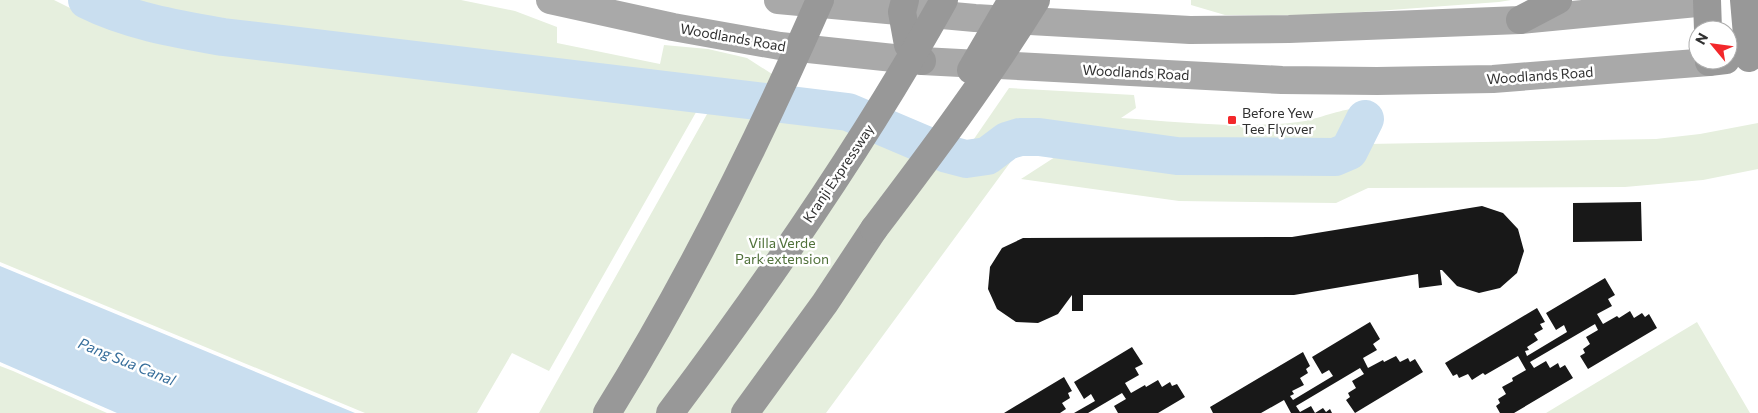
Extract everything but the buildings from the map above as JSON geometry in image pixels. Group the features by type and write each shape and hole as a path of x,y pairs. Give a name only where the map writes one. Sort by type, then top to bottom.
{"highway":[{"path":"607,413 654,336 699,254 755,142 820,0"},
{"name":"Kranji Expressway","path":"670,413 741,318 876,116 944,0"},
{"path":"745,413 825,302 874,229 1012,0"},
{"path":"874,229 925,163 997,61 1036,0"},
{"path":"1520,20 1558,0"},
{"path":"1738,25 1744,0"},
{"path":"1709,20 1712,1"},
{"path":"904,6 908,45 922,60"}],"main road":[{"name":"Woodlands Road","path":"550,0 673,27 780,46 922,60 1282,80 1492,79 1688,63"},
{"path":"780,46 794,42 799,37 803,21 796,7 781,0"},
{"path":"781,0 904,6 975,18 1190,30 1520,20 1712,1"}],"green space":[{"path":"0,0 54,0 96,21 175,47 699,107 549,371 512,353 477,413 365,413 0,262"},
{"path":"105,0 461,0 515,11 557,27 557,43 660,64 664,45 708,49 747,58 772,74 763,95 384,47 223,29 165,19"},
{"path":"1191,0 1511,0 1322,15 1225,15 1191,5"},
{"path":"1009,88 1134,95 1136,108 1121,118 1190,123 1282,124 1305,121 1353,109 1342,134 1334,146 1321,152 1178,148 1039,129 1016,129 981,148 965,152"},
{"name":"Villa Verde Park extension","path":"711,107 846,125 947,170 973,176 990,172 1012,160 826,413 539,413"},
{"path":"1758,123 1758,169 1703,180 1625,187 1368,188 1336,203 1179,201 1021,179 1055,157 1184,170 1328,172 1358,160 1367,144 1656,139 1700,134"},
{"path":"1697,322 1750,413 1546,413"},
{"path":"0,366 13,371 107,413 0,413"}],"water":[{"name":"Pang Sua Canal","path":"0,266 355,413 117,413 0,362"}],"waterway":[{"path":"87,0 136,19 223,37 848,112 947,154 966,159 987,156 1007,141 1020,137 1039,137 1177,156 1335,157 1349,151 1365,119"}],"place":[{"name":"Before Yew Tee Flyover","path":"1232,120"}]}
